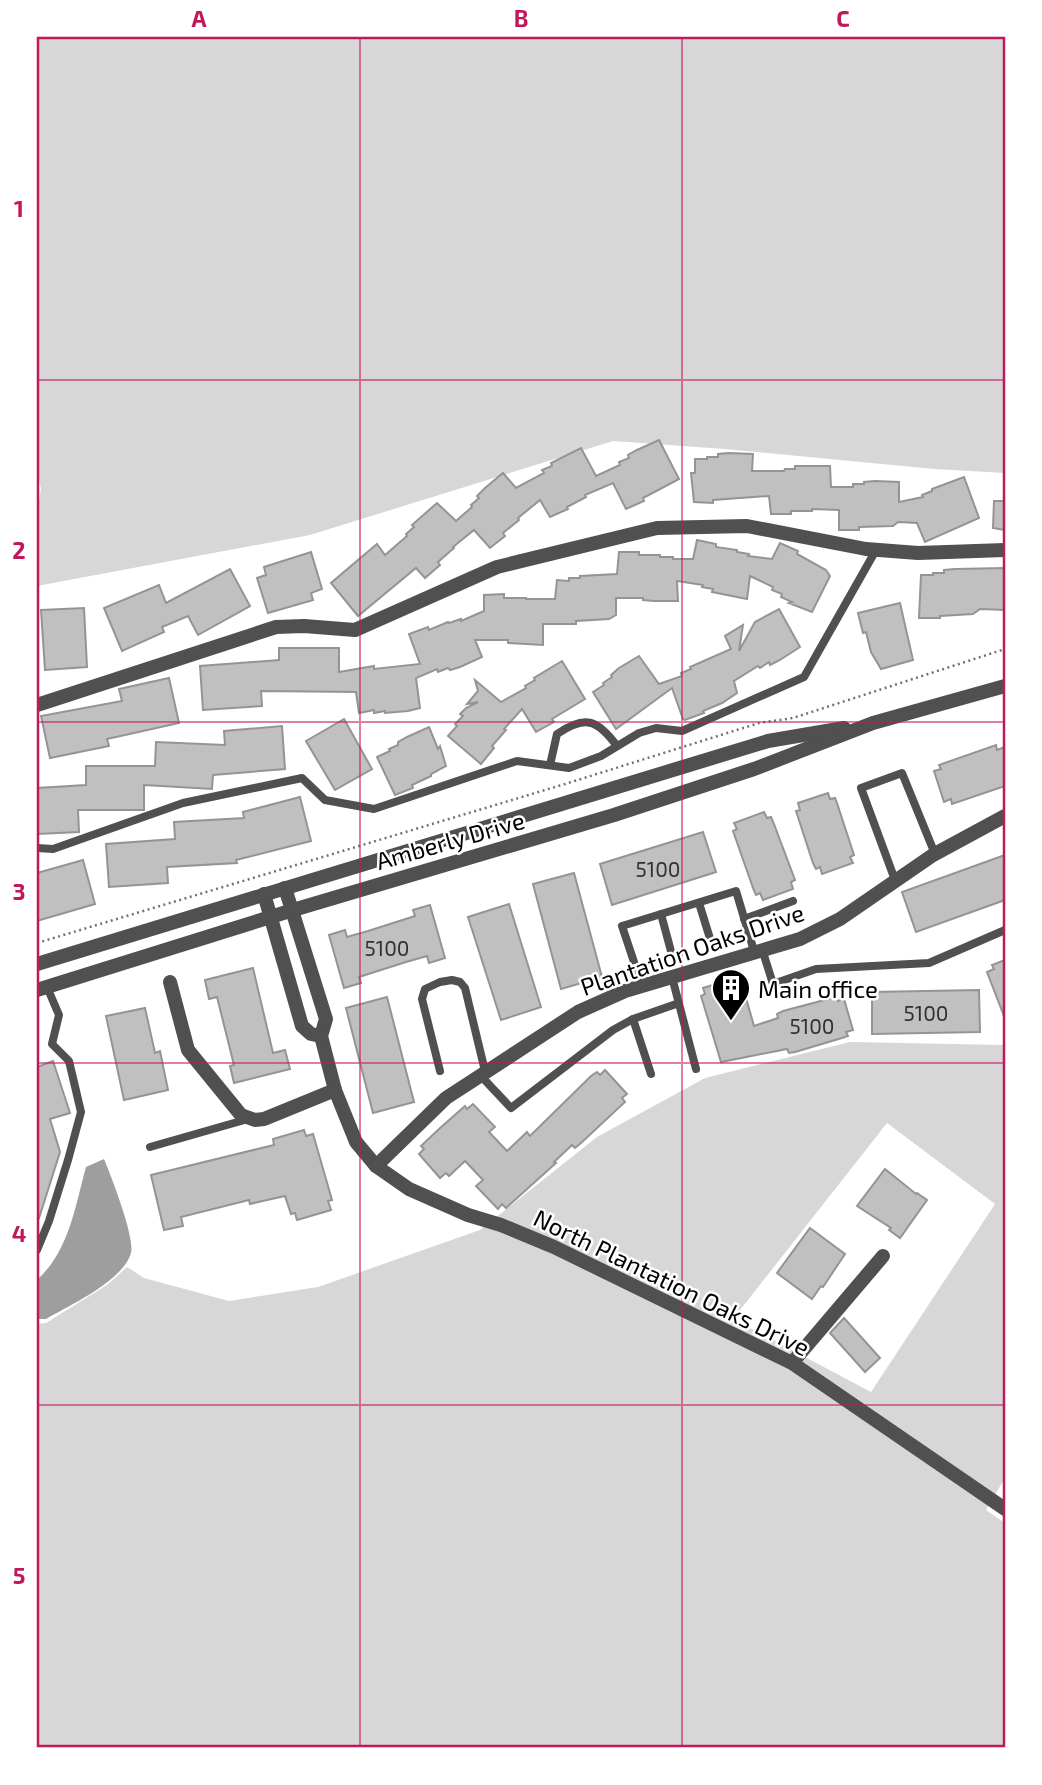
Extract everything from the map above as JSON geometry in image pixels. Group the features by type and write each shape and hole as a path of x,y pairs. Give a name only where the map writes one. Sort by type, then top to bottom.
{"street":[{"path":"37,705 276,627 304,625 355,630 497,567 657,528 747,526 876,550 918,553 1005,550"},
{"name":"Amberly Drive","path":"42,989 293,910 627,811 754,769 873,723 1005,686"},
{"name":"Amberly Drive","path":"37,964 768,740 873,723"},
{"name":"Plantation Oaks Drive","path":"376,1166 446,1098 579,1012 672,976 800,939 840,919 935,854 1005,816"},
{"path":"285,888 326,1019 321,1036 335,1090 356,1142 376,1166"},
{"path":"264,894 302,1026 311,1034 321,1036"},
{"path":"170,982 188,1049 224,1092 234,1109 248,1119 264,1119 335,1090"},
{"name":"North Plantation Oaks Drive","path":"376,1166 409,1189 468,1216 501,1225 554,1247 792,1363 1005,1509"},
{"path":"792,1363 883,1256"}],"lane":[{"path":"37,848 53,849 183,803 302,778 325,800 373,809 517,761 569,768 601,756 639,733 656,728 682,731 804,677 876,550"},
{"path":"550,765 557,734 572,724 594,723 606,732 617,746"},
{"path":"895,880 861,788 902,773 935,854"},
{"path":"642,986 622,926 736,891 744,919 774,984 816,969 929,963 1005,930"},
{"path":"744,919 793,901"},
{"path":"699,903 712,945"},
{"path":"661,914 672,955"},
{"path":"672,976 696,1069"},
{"path":"440,1071 422,999 425,989 452,980 460,982 465,988 482,1073 511,1108 613,1030 632,1019 679,1003"},
{"path":"37,1250 65,1172 81,1112 69,1061 51,1044 59,1015 42,989"},
{"path":"632,1019 652,1074"},
{"path":"150,1147 248,1119"}],"path":[{"path":"37,943 759,723 793,718 1005,649"}],"shaded area":[{"path":"37,37 1005,37 1005,473 613,441 310,535 37,586 37,512 41,489 37,468"},
{"path":"850,1042 1005,1045 1005,1478 986,1510 1005,1523 1005,1748 37,1748 37,1324 46,1323 107,1285 127,1267 144,1278 229,1301 318,1287 480,1230 597,1137 705,1078","holes":["887,1123 995,1204 871,1392 733,1319"]},
{"path":"104,1159 126,1221 131,1253 118,1273 95,1291 46,1319 37,1319 37,1280 57,1256 64,1242 86,1167"}],"building":[{"path":"659,440 679,479 626,509 613,483 585,495 586,497 567,507 568,509 550,517 540,500 518,518 519,520 503,533 505,536 490,548 474,530 453,547 438,562 440,565 425,578 416,568 358,616 331,583 377,544 385,555 407,536 414,527 412,525 437,503 456,521 472,507 479,498 477,496 503,473 516,488 544,473 542,470 552,466 551,463 581,448 596,476 620,465 619,462 629,458 628,455"},
{"path":"729,453 753,454 752,471 784,471 795,469 795,466 830,466 831,487 853,487 853,484 875,481 899,482 899,502 923,497 922,495 932,489 964,477 979,518 925,542 917,523 898,522 893,526 839,530 839,510 812,509 791,511 791,514 771,514 769,496 713,500 713,503 694,502 691,473 695,473 695,459"},
{"path":"994,501 1005,501 1005,530 993,528"},
{"path":"697,540 716,544 716,547 737,550 749,554 748,556 772,559 780,543 798,551 797,554 826,570 830,576 812,612 789,603 792,602 772,590 773,587 750,576 747,599 712,592 713,589 702,587 703,585 677,581 678,601 616,598 616,615 609,619 576,621 576,624 543,624 543,645 508,643 508,640 475,640 482,657 460,667 438,672 437,669 416,678 420,708 408,711 374,713 374,710 359,713 356,692 261,691 262,706 203,710 200,666 279,660 279,648 339,648 339,672 374,666 374,669 420,664 409,634 448,622 461,621 484,611 484,595 504,594 504,598 555,599 557,580 569,581 569,578 580,576 617,574 619,552 693,559"},
{"path":"311,552 322,589 311,593 313,600 268,613 257,578 266,575 264,567"},
{"path":"1005,568 1005,610 980,609 973,614 919,618 921,575 955,569"},
{"path":"230,569 250,606 198,635 188,616 162,627 164,632 122,651 104,608 159,585 166,603"},
{"path":"900,603 913,660 881,669 871,652 866,632 863,633 858,613"},
{"path":"84,608 87,667 45,670 41,610"},
{"path":"779,609 800,647 780,660 770,665 769,662 760,668 758,666 734,681 737,693 703,711 704,713 683,719 672,688 616,729 593,692 604,685 619,668 639,656 659,684 682,676 681,673 691,669 690,667 731,649 725,636 743,625 739,651 755,622"},
{"path":"562,661 585,699 552,719 554,722 536,732 522,709 504,729 506,730 481,764 448,736 463,716 460,714 478,702 467,704 478,691 475,680 501,702 526,688 534,678"},
{"path":"169,678 179,723 107,739 109,746 50,758 41,716 122,701 119,689"},
{"path":"344,719 372,769 335,790 306,741"},
{"path":"282,726 285,769 213,775 212,789 144,785 144,810 78,810 79,832 37,834 37,788 86,785 86,766 155,766 156,742 225,745 224,731"},
{"path":"429,727 438,749 440,746 446,766 412,785 413,788 395,795 377,757 390,751 398,742"},
{"path":"996,745 997,750 1005,747 1005,786 952,804 951,799 944,802 934,771 941,769 939,765"},
{"path":"828,793 830,799 835,798 854,855 850,857 853,863 822,874 820,867 816,869 813,863 796,811 800,810 798,803"},
{"path":"300,797 311,841 236,860 237,863 167,867 168,883 109,887 106,844 175,839 174,822 244,818 243,812"},
{"path":"764,812 767,818 771,817 795,880 791,882 793,889 763,900 760,893 756,895 733,831 737,829 734,823"},
{"path":"703,832 716,872 612,905 600,864"},
{"path":"1005,855 1005,900 916,932 902,892"},
{"path":"83,860 95,904 37,921 37,873"},
{"path":"574,873 602,977 561,989 533,884"},
{"path":"509,904 541,1007 501,1020 468,917"},
{"path":"430,905 445,958 429,963 427,956 406,962 359,977 361,983 344,988 329,935 345,930 347,937 368,931 415,916 413,910"},
{"path":"1005,960 1004,1016 987,972 994,969 992,965"},
{"path":"253,968 273,1053 285,1050 290,1069 234,1083 230,1066 234,1065 217,997 209,999 205,980"},
{"path":"736,978 738,984 742,984 754,1026 778,1018 777,1014 783,1011 836,997 838,1001 844,999 853,1030 846,1032 848,1036 795,1052 789,1053 787,1049 721,1062 701,996 705,994 703,988"},
{"path":"979,990 980,1032 872,1034 872,992"},
{"path":"387,997 414,1102 373,1113 346,1008"},
{"path":"145,1008 155,1053 160,1051 168,1090 124,1100 106,1016"},
{"path":"53,1061 70,1113 50,1119 60,1152 39,1218 37,1067"},
{"path":"605,1070 627,1094 622,1098 625,1102 575,1148 572,1145 506,1208 502,1204 498,1209 476,1186 483,1180 465,1161 449,1176 446,1173 440,1178 419,1154 424,1149 421,1146 439,1129 465,1106 467,1109 473,1104 495,1127 489,1132 507,1151 527,1132 530,1136 591,1076 597,1072 600,1075"},
{"path":"304,1130 306,1136 313,1134 332,1200 328,1201 331,1210 297,1220 295,1213 291,1214 285,1196 250,1204 249,1200 181,1217 183,1226 164,1230 151,1175 274,1145 273,1139"},
{"path":"885,1169 927,1200 900,1238 889,1230 891,1228 857,1206"},
{"path":"810,1228 845,1254 812,1299 777,1273"},
{"path":"844,1318 880,1358 865,1372 830,1333"}],"place":[{"name":"Main office","path":"731,1022"}]}
